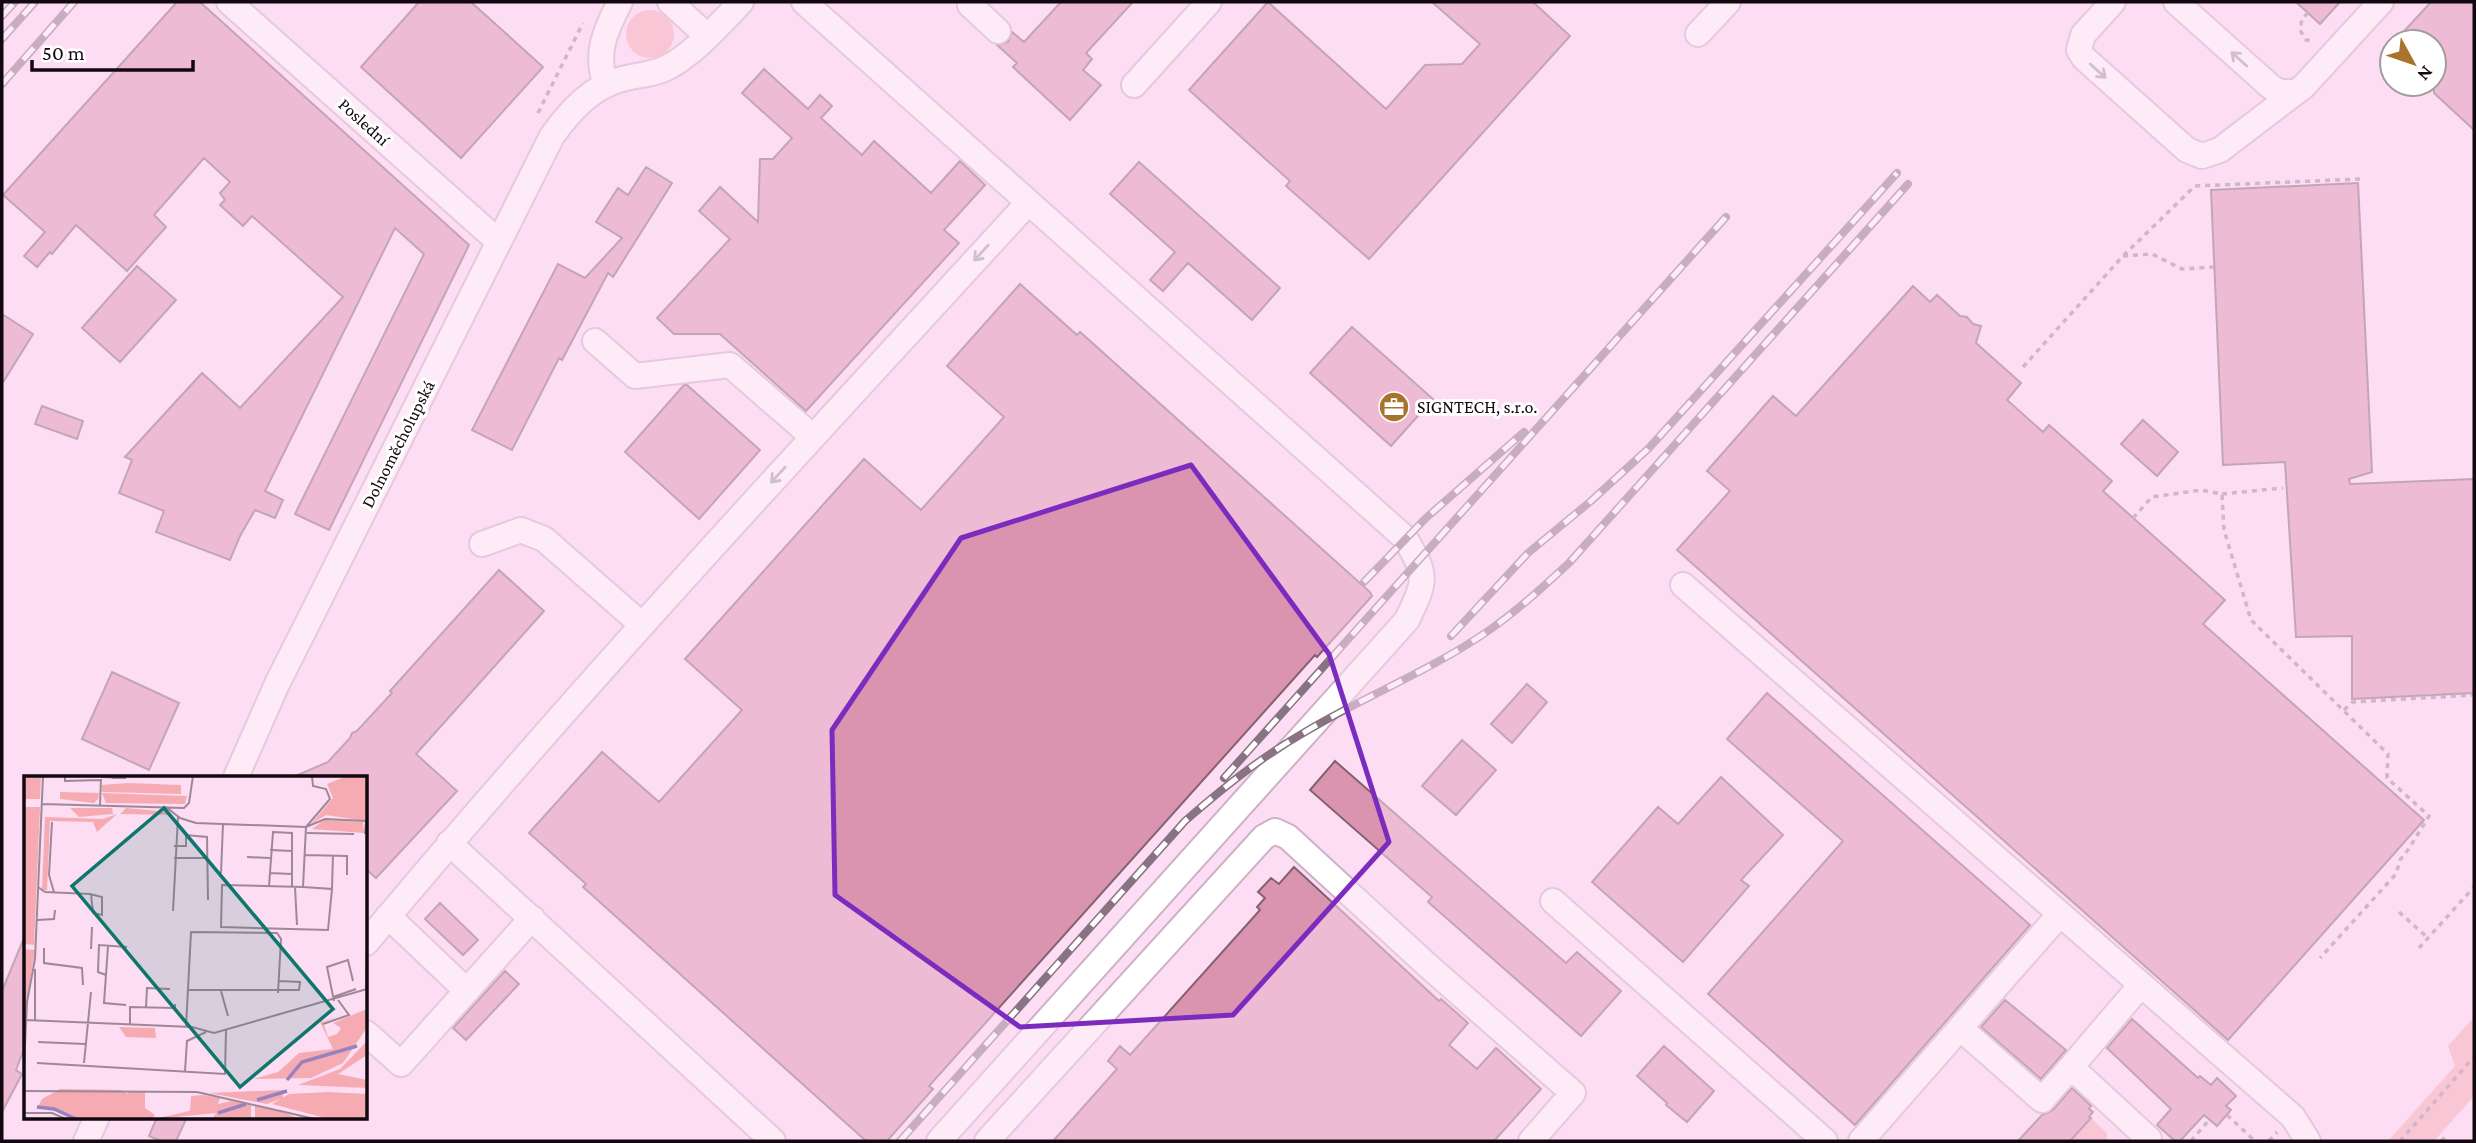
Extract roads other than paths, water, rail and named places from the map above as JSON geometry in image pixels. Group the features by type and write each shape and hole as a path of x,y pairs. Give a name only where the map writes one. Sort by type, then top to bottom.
{"street":[{"name":"Poslední","path":"229,2 499,242"},
{"path":"620,2 602,44 601,71 606,84 674,64 741,2"},
{"path":"670,2 707,36"},
{"path":"804,2 1405,538 1420,566 1423,586 1407,620 939,1141"},
{"path":"973,2 970,5 998,31"},
{"path":"1133,85 1209,2"},
{"path":"1698,34 1728,2"},
{"path":"2113,2 2083,35 2079,50 2084,58 2194,154 2211,155 2304,86 2381,2"},
{"path":"2176,2 2271,87 2280,92 2295,92"},
{"name":"Dolnoměcholupská","path":"236,776 278,684 552,136 581,102 606,84"},
{"path":"368,937 641,624 1028,203"},
{"path":"595,341 635,376 730,365 813,437"},
{"path":"482,544 521,530 544,539 641,624"},
{"path":"1682,585 2293,1117 2308,1141"},
{"path":"987,1141 1264,837 1275,831 1288,837 1426,964 1573,1093 1531,1141"},
{"path":"449,843 773,1141"},
{"path":"1553,901 1825,1141"},
{"path":"1861,1141 2060,914"},
{"path":"388,916 467,990"},
{"path":"368,1035 401,1064 532,918"},
{"path":"1960,1028 2042,1100 2141,985"},
{"path":"2071,1068 2150,1139 2147,1141"},
{"path":"86,1141 97,1118"}],"railway":[{"path":"2,16 15,2"},
{"path":"2,39 35,2"},
{"path":"2,84 74,2"},
{"path":"1451,636 1528,553 1649,448 1897,173"},
{"path":"900,1141 1185,821 1273,752 1328,719 1443,659 1488,631 1520,607 1569,563 1908,184"},
{"path":"1224,778 1726,217"},
{"path":"1364,582 1426,518 1524,432"}],"place":[{"name":"SIGNTECH, s.r.o.","path":"1394,407"}]}
